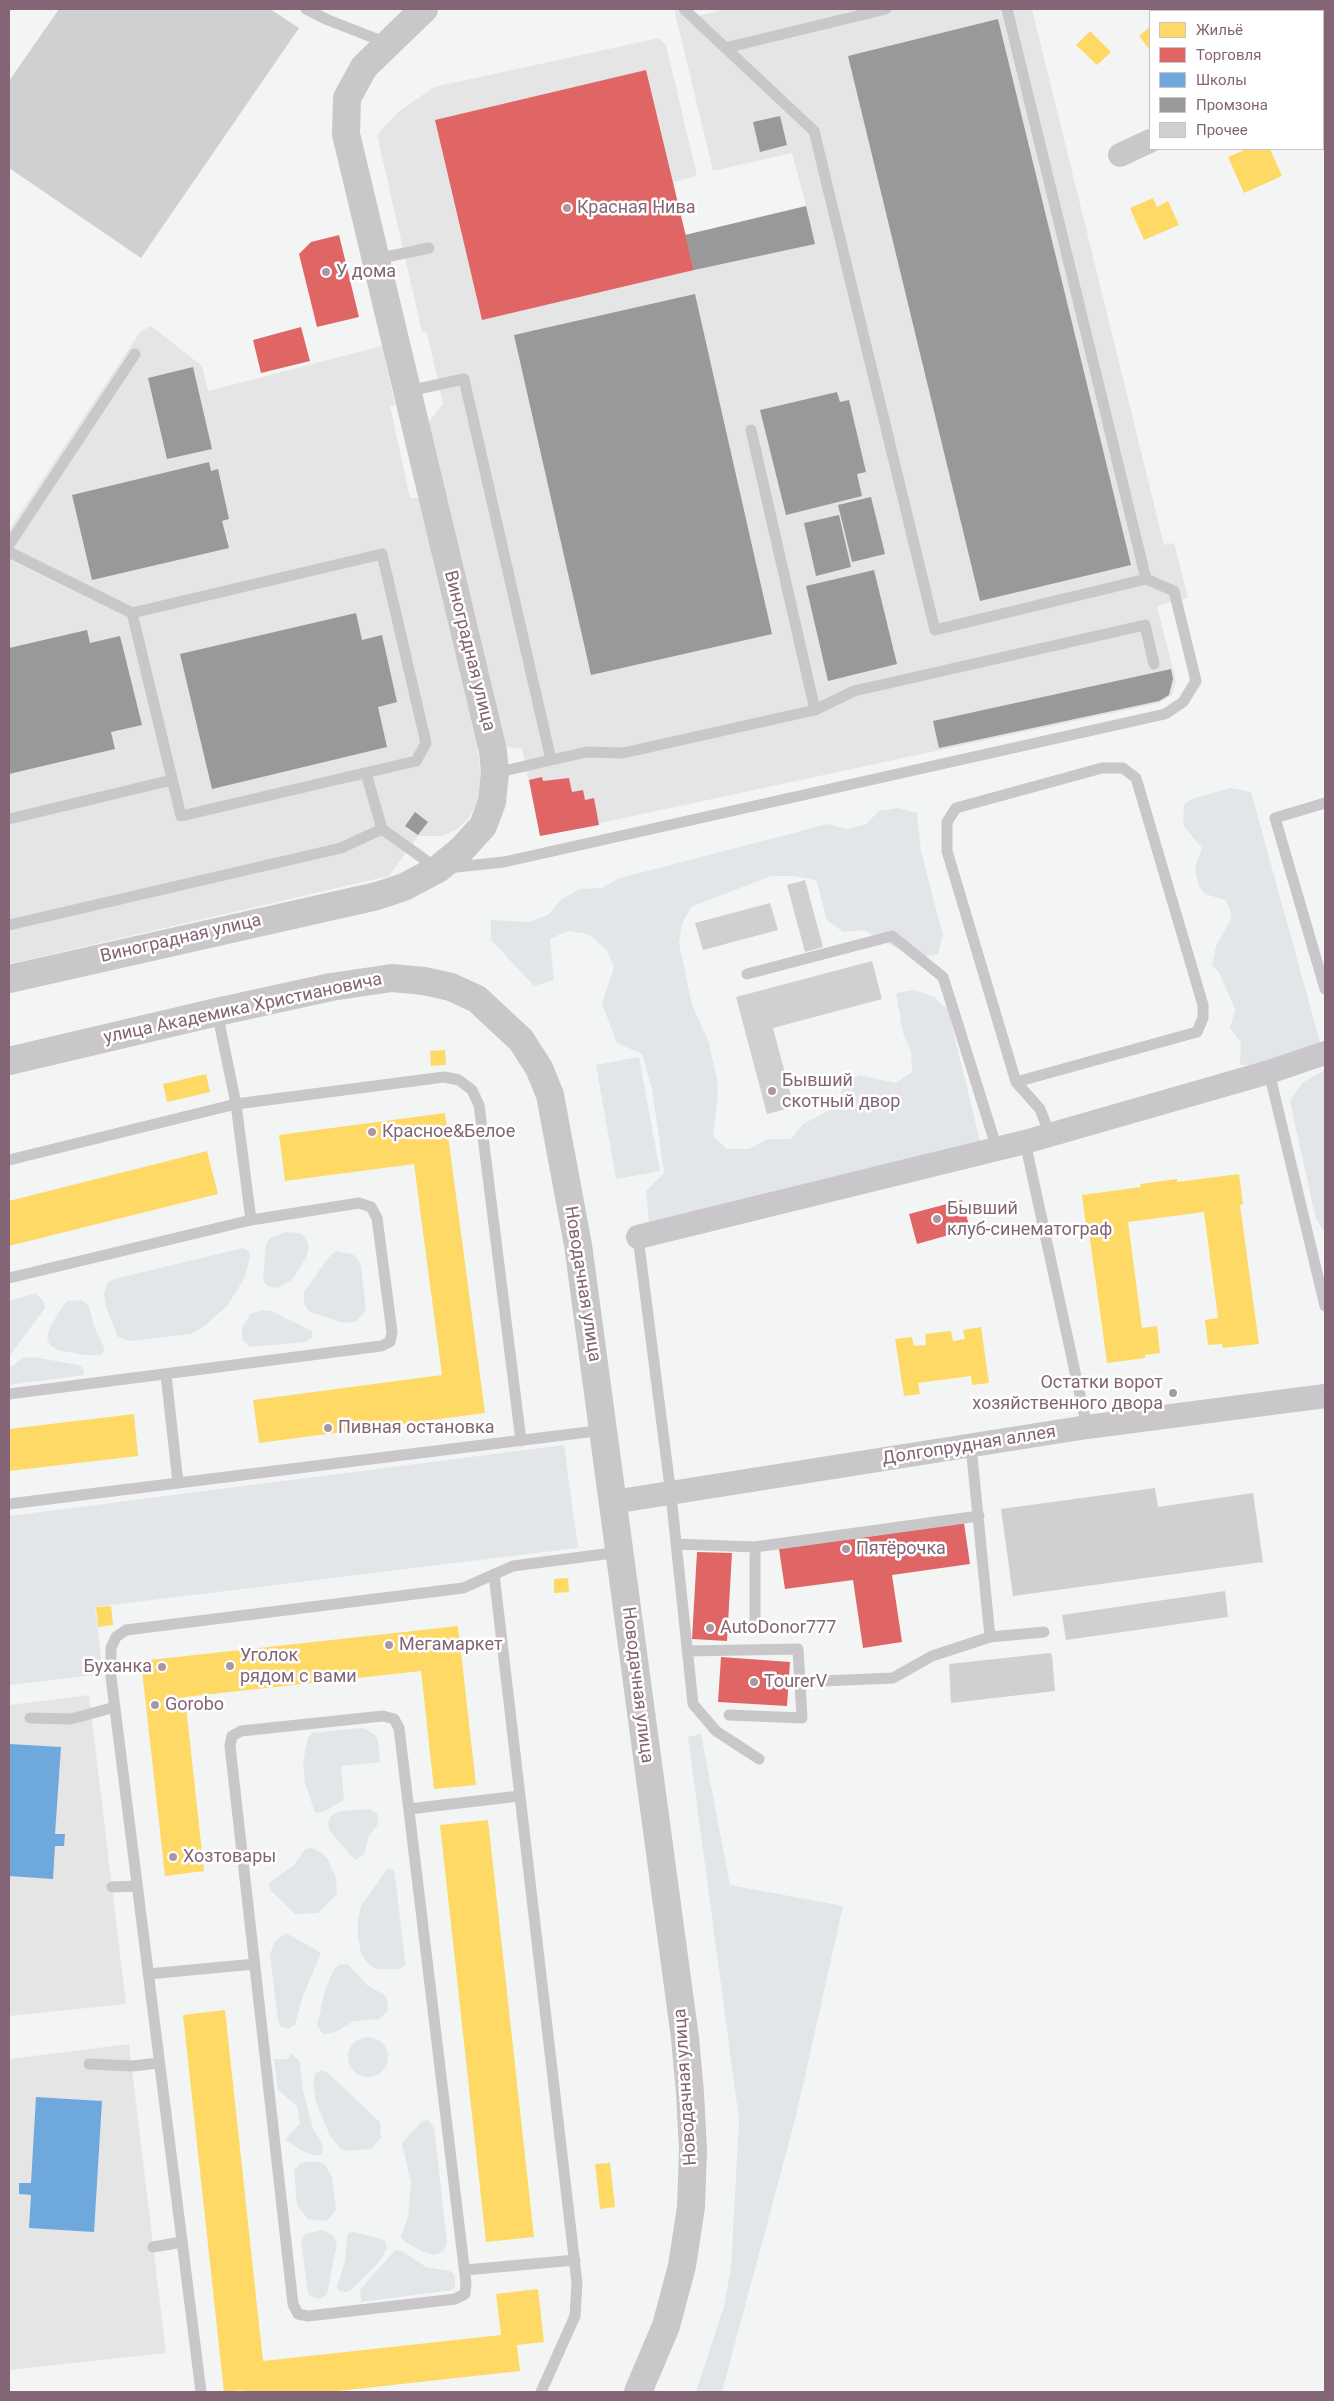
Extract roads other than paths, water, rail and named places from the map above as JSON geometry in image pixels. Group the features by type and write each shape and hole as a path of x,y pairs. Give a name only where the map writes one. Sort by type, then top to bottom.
{"street":[{"name":"Виноградная улица","path":"9,979 377,896 404,887 438,869 462,849 483,826 492,802 495,773 493,751 374,259 346,134 347,98 364,67 424,9"},
{"path":"1120,155 1149,141"},
{"name":"улица Академика Христиановича","path":"9,1061 217,1012 339,986 392,978 424,981 451,987 477,999"},
{"name":"Новодачная улица","path":"477,999 521,1040 539,1068 550,1095 578,1245 614,1502 647,1768 685,2038 693,2150 691,2207 682,2266 666,2326 638,2392"},
{"path":"638,1237 1025,1142 1269,1072 1325,1053"},
{"name":"Долгопрудная аллея","path":"614,1502 671,1495 1087,1427 1325,1396"}],"lane":[{"path":"306,9 342,26 387,43"},
{"path":"366,773 382,829 438,869 504,862 1165,714 1183,702 1196,681 1174,591 1146,579 935,630 814,131 684,9"},
{"path":"724,48 886,9"},
{"path":"1007,9 1146,579"},
{"path":"374,259 429,248"},
{"path":"9,545 135,354"},
{"path":"407,391 464,379 551,760"},
{"path":"751,430 815,710"},
{"path":"9,552 132,613 382,554 426,743 416,761 180,816 132,613"},
{"path":"495,773 587,752 623,753 815,710 854,691 1145,625 1154,664"},
{"path":"1016,1082 1197,1032 1203,1018 1203,1005 1136,778 1123,768 1102,768 956,808 947,822 946,851 1016,1082 1040,1109 1050,1135"},
{"path":"9,819 172,780"},
{"path":"1325,803 1274,818 1325,989"},
{"path":"9,925 341,848 382,829"},
{"path":"746,974 892,936 944,977 997,1148"},
{"path":"217,1012 236,1104 251,1220"},
{"path":"1269,1072 1325,1306"},
{"path":"9,1160 236,1104 444,1077 459,1080 472,1090 479,1104 521,1441"},
{"path":"1025,1142 1087,1427"},
{"path":"9,1278 251,1220 359,1203 371,1207 377,1218 392,1332 390,1342 382,1346 9,1394"},
{"path":"638,1237 671,1495 693,1704 716,1731 759,1759"},
{"path":"166,1375 178,1483"},
{"path":"9,1504 604,1430"},
{"path":"971,1446 990,1637"},
{"path":"676,1544 755,1547 979,1516"},
{"path":"755,1547 755,1622"},
{"path":"201,2392 109,1661 111,1648 116,1637 126,1630 463,1588 513,1566 620,1552"},
{"path":"494,1574 577,2284 575,2316 541,2392"},
{"path":"823,1680 893,1678 932,1656 990,1637 1044,1632"},
{"path":"687,1652 798,1648 802,1718 729,1714"},
{"path":"30,1718 71,1719 115,1707"},
{"path":"383,1716 394,1719 399,1728 409,1809 465,2270 465,2294 455,2299 308,2316 298,2314 293,2304 230,1746 232,1736 241,1731 373,1717 383,1716"},
{"path":"409,1809 519,1796"},
{"path":"112,1887 137,1886"},
{"path":"148,1974 255,1964"},
{"path":"88,2064 132,2066 159,2062"},
{"path":"153,2247 182,2242"},
{"path":"465,2270 575,2260"}],"place":[{"name":"Красная Нива","path":"567,208"},
{"name":"У дома","path":"326,272"},
{"name":"Бывший скотный двор","path":"772,1091"},
{"name":"Красное&Белое","path":"372,1132"},
{"name":"Бывший клуб-синематограф","path":"937,1219"},
{"name":"Остатки ворот хозяйственного двора","path":"1173,1393"},
{"name":"Пивная остановка","path":"328,1428"},
{"name":"Пятёрочка","path":"846,1549"},
{"name":"AutoDonor777","path":"710,1628"},
{"name":"Мегамаркет","path":"389,1645"},
{"name":"Уголок рядом с вами","path":"230,1666"},
{"name":"Буханка","path":"162,1667"},
{"name":"TourerV","path":"754,1682"},
{"name":"Gorobo","path":"155,1705"},
{"name":"Хозтовары","path":"173,1857"}]}
